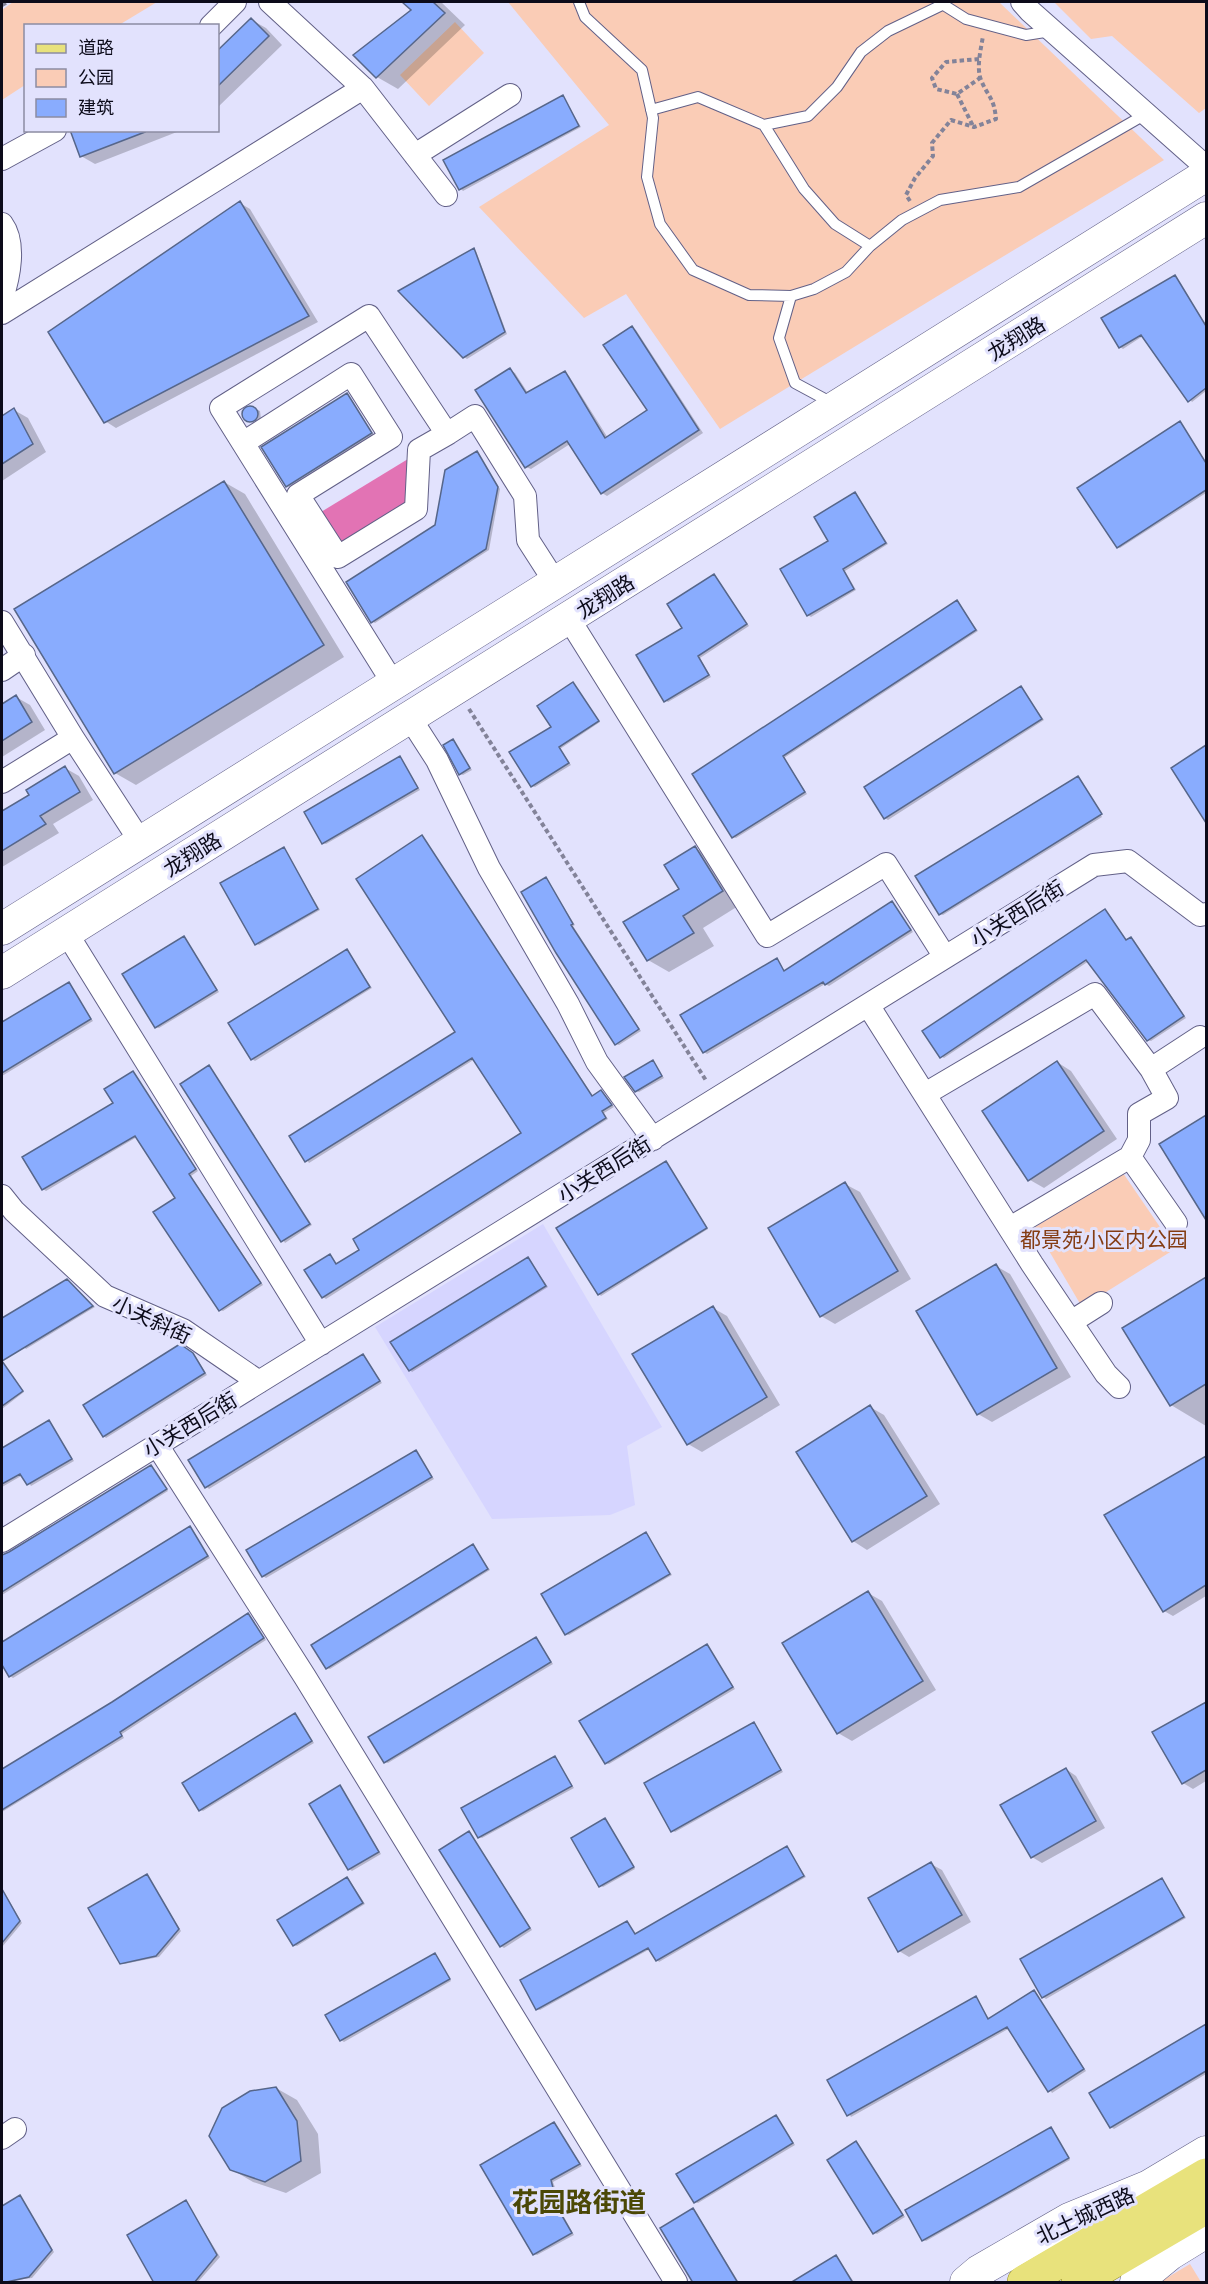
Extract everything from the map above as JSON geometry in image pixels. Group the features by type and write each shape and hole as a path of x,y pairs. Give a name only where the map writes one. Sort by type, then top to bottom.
{"main road":[{"name":"北土城西路","path":"1024,2283 1206,2175"},
{"path":"1078,2283 1206,2207"}],"street":[{"path":"213,24 235,2"},
{"path":"270,2 363,88 446,195"},
{"path":"1022,2 1206,167"},
{"path":"2,313 363,88"},
{"path":"415,155 510,95"},
{"path":"2,159 52,132"},
{"name":"龙翔路","path":"2,929 1206,175"},
{"name":"龙翔路","path":"2,973 1206,218"},
{"path":"2,224 8,234 9,261 2,298"},
{"path":"393,683 333,574 221,408 369,316 438,434"},
{"path":"243,443 351,374 391,437 298,495 338,557 416,510 419,450 438,434 475,416 525,496 528,540 555,582"},
{"path":"569,619 767,936 886,864 945,957"},
{"path":"2,622 140,841"},
{"path":"2,670 24,655"},
{"path":"410,718 437,760 489,868 568,1004 597,1062 653,1139"},
{"path":"2,782 73,738"},
{"name":"小关西后街","path":"2,1541 1094,865 1128,861 1200,915 1206,914"},
{"path":"66,932 321,1344"},
{"path":"926,1094 1095,993 1151,1069 1167,1098 1139,1114 1139,1140 1130,1157 1010,1228"},
{"path":"868,1005 1071,1322 1107,1374 1119,1387"},
{"path":"1151,1069 1200,1037"},
{"path":"1130,1157 1176,1223"},
{"name":"小关斜街","path":"2,1196 14,1211 105,1296 183,1330 259,1382"},
{"path":"1071,1322 1101,1303"},
{"path":"157,1445 306,1677 676,2283"},
{"name":"北土城西路","path":"966,2283 979,2271 1069,2219 1149,2186 1206,2151"},
{"path":"1136,2283 1170,2254 1206,2232"}],"lane":[{"path":"579,2 585,17 642,70 653,118 648,177 660,224 693,270 748,295 791,296 814,289 846,272 870,246 902,220 917,212 940,200 1019,187 1146,114"},
{"path":"764,125 808,116 837,87 861,52 888,31 941,3 966,19 1026,35 1052,31"},
{"path":"651,110 698,97 764,125 812,198 835,224 870,246"},
{"path":"791,296 779,338 795,383 837,406"}],"path":[{"path":"2,4 7,2"},
{"path":"917,212 906,195 915,178 933,156 932,143 951,120 974,127 996,119 995,103 980,78 985,24"},
{"path":"980,59 946,62 932,78 936,89 957,94 980,78"},
{"path":"957,94 974,127"},
{"path":"455,689 718,1098"}],"shaded area":[{"path":"408,459 406,506 341,544 321,512"},
{"path":"543,1224 662,1427 627,1446 635,1505 610,1515 492,1519 375,1327"}],"green space":[{"path":"13,2 157,2 121,24 24,24 24,86 2,100 2,10"},
{"path":"508,2 999,2 1164,160 720,429 626,294 584,318 479,207 609,125"},
{"path":"1054,2 1206,2 1206,108 1199,113 1112,36 1091,39"},
{"path":"455,22 484,53 429,106 400,75"},
{"name":"都景苑小区内公园","path":"1123,1173 1175,1249 1082,1307 1035,1227"},
{"path":"1190,2264 1201,2282 1160,2282"}],"building":[{"path":"402,2 433,2 445,13 376,78 353,55 411,10"},
{"path":"251,18 269,36 219,85 219,49"},
{"path":"563,95 579,126 459,190 443,160"},
{"path":"71,132 145,132 80,157"},
{"path":"240,201 309,316 104,423 48,332"},
{"path":"474,248 505,332 463,358 398,291"},
{"path":"1175,275 1206,326 1206,388 1188,402 1141,335 1119,348 1101,318"},
{"path":"632,326 699,430 601,494 567,441 525,468 475,390 510,368 526,393 565,371 605,438 647,410 603,345"},
{"path":"347,393 372,433 286,487 261,447"},
{"path":"247,406 253,406 258,414 256,420 247,422 242,417 242,411"},
{"path":"14,408 33,444 2,464 2,416"},
{"path":"1180,421 1206,463 1206,490 1117,548 1077,488"},
{"path":"477,451 498,487 486,549 371,623 346,582 435,525 445,470"},
{"path":"224,481 324,645 114,774 14,609"},
{"path":"855,492 886,543 843,569 854,589 807,616 780,569 828,541 814,517"},
{"path":"714,574 747,624 698,656 709,675 664,702 636,655 682,628 667,604"},
{"path":"957,600 976,630 783,756 805,792 732,838 692,774"},
{"path":"573,682 599,721 559,747 569,763 531,787 509,752 551,727 537,706"},
{"path":"1021,686 1042,719 884,819 864,787"},
{"path":"16,695 32,722 2,741 2,704"},
{"path":"453,739 470,768 459,775 443,745"},
{"path":"1206,745 1206,823 1171,768"},
{"path":"400,756 418,788 322,844 304,812"},
{"path":"65,766 80,792 40,816 46,824 2,851 2,811 29,795 26,790"},
{"path":"1078,776 1102,814 939,915 915,876"},
{"path":"422,835 592,1096 601,1090 612,1105 602,1111 606,1118 322,1298 304,1270 330,1254 336,1264 359,1250 353,1239 521,1133 472,1058 305,1162 289,1136 455,1032 356,879"},
{"path":"695,846 723,891 683,916 694,933 647,961 623,922 679,889 664,865"},
{"path":"284,847 318,909 255,945 220,883"},
{"path":"546,877 573,924 571,925 639,1029 615,1045 556,953 521,892"},
{"path":"892,901 911,930 825,985 823,982 703,1053 680,1015 777,958 784,971"},
{"path":"1105,909 1126,940 1131,937 1184,1016 1147,1041 1086,960 940,1058 922,1031"},
{"path":"184,936 217,990 155,1028 122,974"},
{"path":"347,949 370,987 251,1060 228,1023"},
{"path":"69,982 91,1019 2,1073 2,1022"},
{"path":"653,1060 662,1076 635,1092 624,1077"},
{"path":"1057,1061 1104,1131 1028,1181 982,1111"},
{"path":"209,1065 310,1224 281,1242 180,1084"},
{"path":"133,1071 196,1169 189,1174 261,1283 219,1311 153,1212 175,1198 135,1136 42,1190 22,1157 113,1103 104,1089"},
{"path":"1206,1115 1206,1220 1159,1144"},
{"path":"666,1161 707,1228 598,1295 556,1228"},
{"path":"845,1182 898,1271 820,1317 768,1228"},
{"path":"528,1257 546,1286 409,1371 390,1342"},
{"path":"996,1264 1057,1368 977,1415 916,1311"},
{"path":"1206,1277 1206,1384 1170,1406 1122,1328"},
{"path":"67,1279 93,1306 2,1361 2,1318"},
{"path":"713,1306 767,1397 687,1445 632,1354"},
{"path":"180,1344 193,1353 205,1373 103,1437 83,1405"},
{"path":"363,1354 380,1381 205,1488 188,1460"},
{"path":"2,1361 23,1391 2,1406"},
{"path":"870,1405 927,1496 852,1542 796,1452"},
{"path":"49,1420 72,1459 27,1485 20,1474 2,1484 2,1448"},
{"path":"416,1450 432,1477 262,1577 246,1550"},
{"path":"1206,1456 1206,1585 1163,1612 1104,1515"},
{"path":"151,1465 167,1489 2,1592 2,1555"},
{"path":"190,1526 208,1556 9,1677 2,1665 2,1642"},
{"path":"646,1532 670,1574 565,1635 541,1594"},
{"path":"473,1544 488,1569 326,1669 311,1645"},
{"path":"868,1591 923,1681 837,1734 782,1643"},
{"path":"248,1613 264,1638 120,1732 122,1736 2,1810 2,1769 112,1702"},
{"path":"536,1637 551,1662 384,1763 368,1737"},
{"path":"707,1644 733,1687 605,1764 579,1721"},
{"path":"1206,1702 1206,1770 1182,1784 1152,1732"},
{"path":"295,1713 312,1741 199,1811 182,1783"},
{"path":"754,1722 781,1770 671,1832 644,1783"},
{"path":"555,1756 572,1786 478,1838 461,1808"},
{"path":"1066,1768 1096,1821 1031,1858 1000,1805"},
{"path":"340,1785 379,1852 348,1870 309,1804"},
{"path":"605,1818 634,1867 599,1887 571,1838"},
{"path":"469,1831 530,1928 500,1947 439,1850"},
{"path":"787,1846 804,1876 656,1961 648,1948 536,2010 520,1980 627,1921 635,1934"},
{"path":"931,1862 962,1915 898,1952 868,1898"},
{"path":"147,1874 179,1929 156,1956 120,1964 88,1908"},
{"path":"347,1877 363,1903 293,1946 277,1920"},
{"path":"1162,1878 1184,1917 1042,1998 1020,1959"},
{"path":"2,1889 20,1921 2,1943"},
{"path":"435,1953 450,1979 340,2041 325,2015"},
{"path":"1034,1990 1084,2069 1048,2092 1007,2027 847,2116 827,2080 976,1996 988,2019"},
{"path":"1206,2024 1206,2071 1110,2128 1089,2093"},
{"path":"276,2087 297,2121 301,2161 265,2182 230,2170 209,2136 222,2108 250,2091"},
{"path":"776,2115 793,2143 694,2203 676,2174"},
{"path":"554,2122 580,2164 551,2180 553,2188 550,2195 572,2233 533,2255 480,2165"},
{"path":"1051,2127 1069,2158 922,2241 905,2210"},
{"path":"856,2141 903,2215 873,2234 827,2160"},
{"path":"20,2195 52,2250 29,2277 2,2283 2,2206"},
{"path":"186,2200 217,2255 194,2283 154,2283 127,2235"},
{"path":"693,2208 738,2283 693,2283 660,2228"},
{"path":"836,2255 853,2283 790,2283"}],"district":[{"name":"花园路街道","path":"579,2201"}]}
